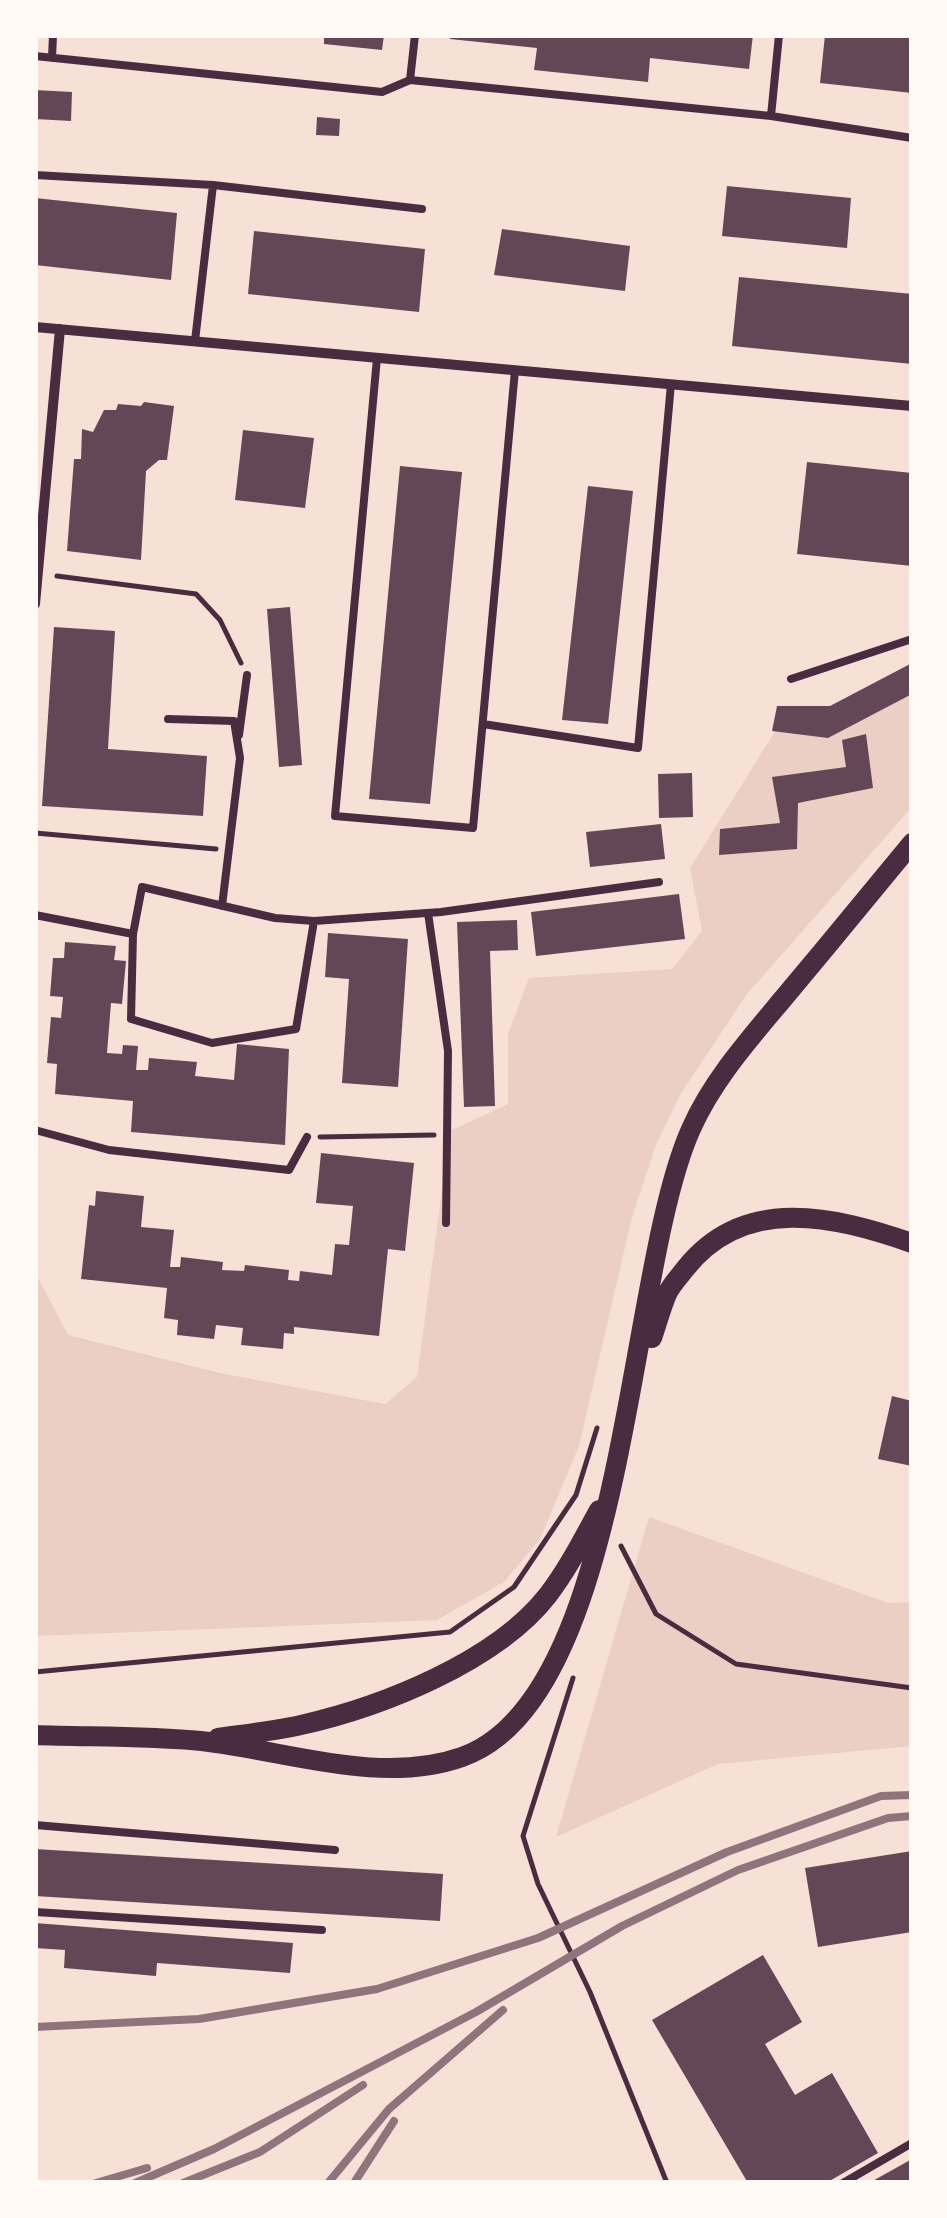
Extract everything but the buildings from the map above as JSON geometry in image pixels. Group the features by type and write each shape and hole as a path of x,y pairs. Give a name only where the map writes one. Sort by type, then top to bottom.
{"main road":[{"path":"35,1735 200,1741 363,1766 415,1767 464,1756 500,1736 522,1715 550,1672 578,1607 629,1406 667,1202 691,1129 735,1057 912,843"},
{"path":"629,1406 668,1292 702,1248 742,1224 804,1216 863,1226 912,1243"},
{"path":"200,1741 302,1724 374,1702 435,1678 503,1637 547,1597 609,1490"}],"street":[{"path":"35,326 912,406"},
{"path":"35,604 60,329"}],"lane":[{"path":"52,58 54,35"},
{"path":"410,80 415,35"},
{"path":"770,116 780,35"},
{"path":"35,56 382,92 410,80 770,116 912,138"},
{"path":"35,175 213,185 422,209"},
{"path":"196,341 213,185"},
{"path":"377,358 335,816 474,828 516,370"},
{"path":"483,724 638,748 671,384"},
{"path":"791,679 912,639"},
{"path":"238,744 247,675"},
{"path":"168,718 234,721 240,758 222,906"},
{"path":"314,921 296,1030 212,1044 131,1018 134,934 142,887 275,918 314,921 428,913 660,882"},
{"path":"428,913 448,1050 446,1223"},
{"path":"35,915 134,934"},
{"path":"35,1130 108,1150 289,1170 307,1137"},
{"path":"35,1825 336,1850"},
{"path":"35,1912 322,1930"},
{"path":"843,2183 912,2143"}],"path":[{"path":"38,574 196,594 220,620 247,675"},
{"path":"35,833 228,850"},
{"path":"307,1137 447,1135"},
{"path":"35,1672 450,1632 514,1587 576,1494 602,1414"},
{"path":"612,1558 617,1539 656,1614 736,1664 912,1688"},
{"path":"576,1669 523,1836 538,1884 590,1992 667,2183"}],"shaded area":[{"path":"912,695 912,807 747,994 680,1095 656,1145 632,1217 579,1446 540,1539 504,1582 437,1620 35,1636 35,1272 68,1335 220,1373 385,1404 417,1377 450,1131 508,1104 508,1034 529,978 672,969 702,931 690,868 782,720 886,704"},
{"path":"649,1517 888,1603 912,1602 912,1746 718,1764 556,1837"}],"railway":[{"path":"35,2027 199,2019 377,1989 538,1938 727,1852 881,1796 912,1795"},
{"path":"135,2183 214,2149 476,2012 622,1926 738,1870 888,1818 912,1816"},
{"path":"328,2183 389,2109 503,2010"},
{"path":"183,2183 260,2152 363,2085"},
{"path":"354,2183 394,2121"},
{"path":"96,2183 147,2168"}]}
